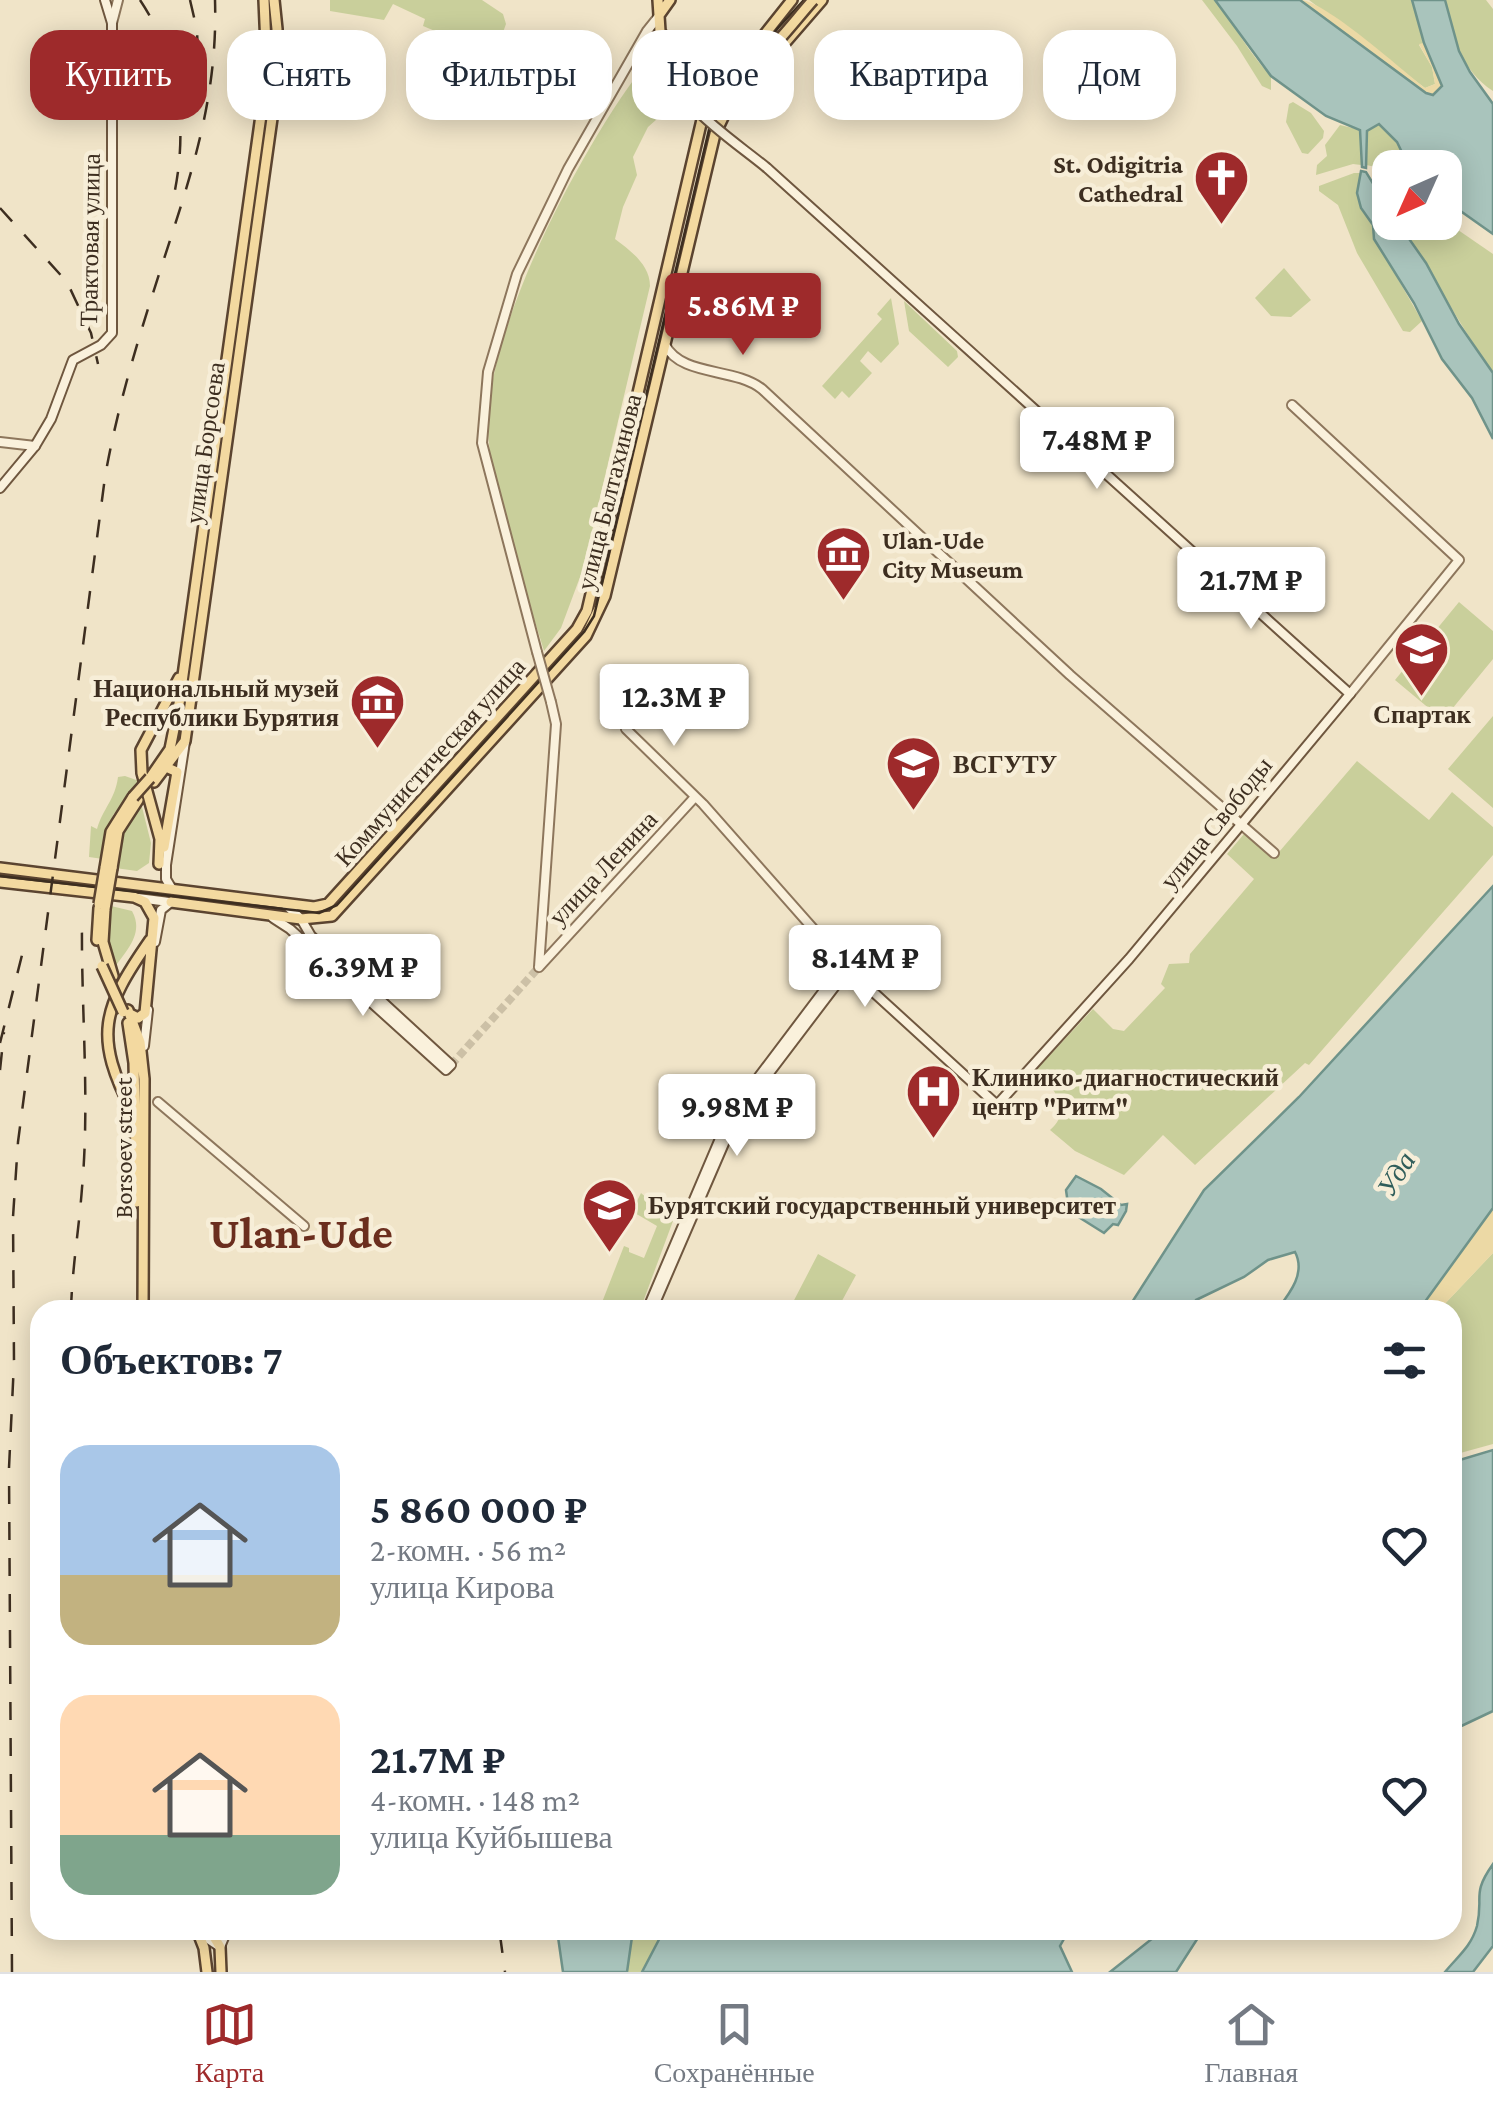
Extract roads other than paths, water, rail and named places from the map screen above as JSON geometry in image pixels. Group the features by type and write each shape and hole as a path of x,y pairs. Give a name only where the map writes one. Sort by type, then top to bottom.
{"main road":[{"name":"Трактовая улица","path":"0,488 52,419 73,360 108,339 113,320 112,23 105,0"},
{"path":"112,23 118,0"},
{"name":"улица Борсоева","path":"152,780 170,749 183,671 262,101 266,52 264,0"},
{"name":"улица Борсоева","path":"172,889 166,879 166,865 274,104 274,0"},
{"path":"658,0 661,30"},
{"path":"649,30 670,0"},
{"name":"улица Балтахинова","path":"587,610 704,111 792,0"},
{"path":"787,30 814,0"},
{"name":"улица Балтахинова","path":"301,918 332,916 586,636 597,619 720,122 772,54 822,0"},
{"name":"улица Ленина","path":"632,57 568,169 517,274 488,372 482,443 556,724 540,967 696,797"},
{"path":"711,120 1350,694"},
{"path":"657,305 673,308"},
{"path":"665,345 676,360 744,378 762,389 1070,675 1274,853"},
{"name":"улица Свободы","path":"846,966 997,1105 1242,825 1460,560 1292,405"},
{"path":"0,442 35,446"},
{"name":"Коммунистическая улица","path":"0,868 283,903 328,904 577,629 587,610"},
{"path":"160,864 160,839 142,772 141,750 183,671"},
{"path":"626,728 696,797 846,966 736,1118 654,1300"},
{"path":"134,897 150,908 154,918 145,1013 138,1018 128,1012 102,966 97,938 111,832 152,780 168,768 185,741"},
{"path":"139,885 158,874 177,772 168,768"},
{"path":"0,882 301,918"},
{"path":"143,1060 152,958 161,910 171,902"},
{"path":"283,903 379,1003 449,1067"},
{"name":"Borsoev street","path":"102,908 103,942 143,1060 140,1300"},
{"path":"264,915 290,929 379,1003"},
{"name":"Borsoev street","path":"134,1115 110,1054 106,1026 132,966 152,941"},
{"name":"Borsoev street","path":"128,1012 133,1046 140,1300"},
{"path":"144,1100 158,1102 304,1226"},
{"path":"144,1125 158,1102"},
{"path":"207,1968 209,1940"},
{"path":"211,1940 221,1972"}],"water":[{"path":"1215,0 1300,0 1433,95 1442,86 1412,0 1445,0 1459,51 1493,104 1493,234 1462,212 1462,150 1401,150 1379,124 1367,131 1366,168 1362,167 1360,130 1326,116 1271,76"},
{"path":"1361,171 1366,172 1372,182 1372,224 1361,208 1357,193"},
{"path":"1375,240 1410,240 1493,373 1493,439 1472,398 1442,359 1414,303"},
{"name":"Уда","path":"1493,886 1493,1208 1426,1300 1284,1300 1298,1275 1295,1252 1268,1260 1244,1277 1196,1300 1133,1300 1204,1190 1299,1097"},
{"path":"1076,1176 1121,1205 1127,1204 1118,1225 1113,1224 1104,1233 1069,1211 1066,1190"},
{"path":"1493,1450 1493,1711 1462,1726 1462,1459"},
{"path":"1493,1864 1493,1946 1473,1972 1445,1972 1474,1933 1480,1889"},
{"path":"558,1940 632,1940 627,1972 563,1972"},
{"path":"659,1940 1063,1940 1060,1946 1072,1972 642,1972"},
{"path":"1150,1940 1197,1940 1176,1972 1110,1972"}],"tunnel":[{"path":"451,1065 539,967"}],"tram line":[{"path":"0,876 319,913 337,905 584,632 594,616 712,117 778,28 804,0"}],"railway":[{"path":"140,0 163,44 177,91 180,140 175,190"},
{"path":"190,0 197,30"},
{"path":"12,1972 9,1468 18,1142 105,477 130,368 201,133 212,69 215,0"},
{"path":"0,208 67,282 91,333 98,364"},
{"path":"72,1300 85,1122 82,921"},
{"path":"0,1043 24,947"},
{"path":"0,1070 4,1032"},
{"path":"501,1940 505,1972"}],"place":[{"name":"St. Odigitria Cathedral","path":"1222,227"},
{"name":"Ulan-Ude City Museum","path":"843,603"},
{"name":"Спартак","path":"1422,698"},
{"name":"Национальный музей Республики Бурятия","path":"378,751"},
{"name":"ВСГУТУ","path":"914,813"},
{"name":"Клинико-диагностический центр \"Ритм\"","path":"933,1140"},
{"name":"Бурятский государственный университет","path":"609,1254"}],"district":[{"name":"Ulan-Ude","path":"301,1233"}]}
